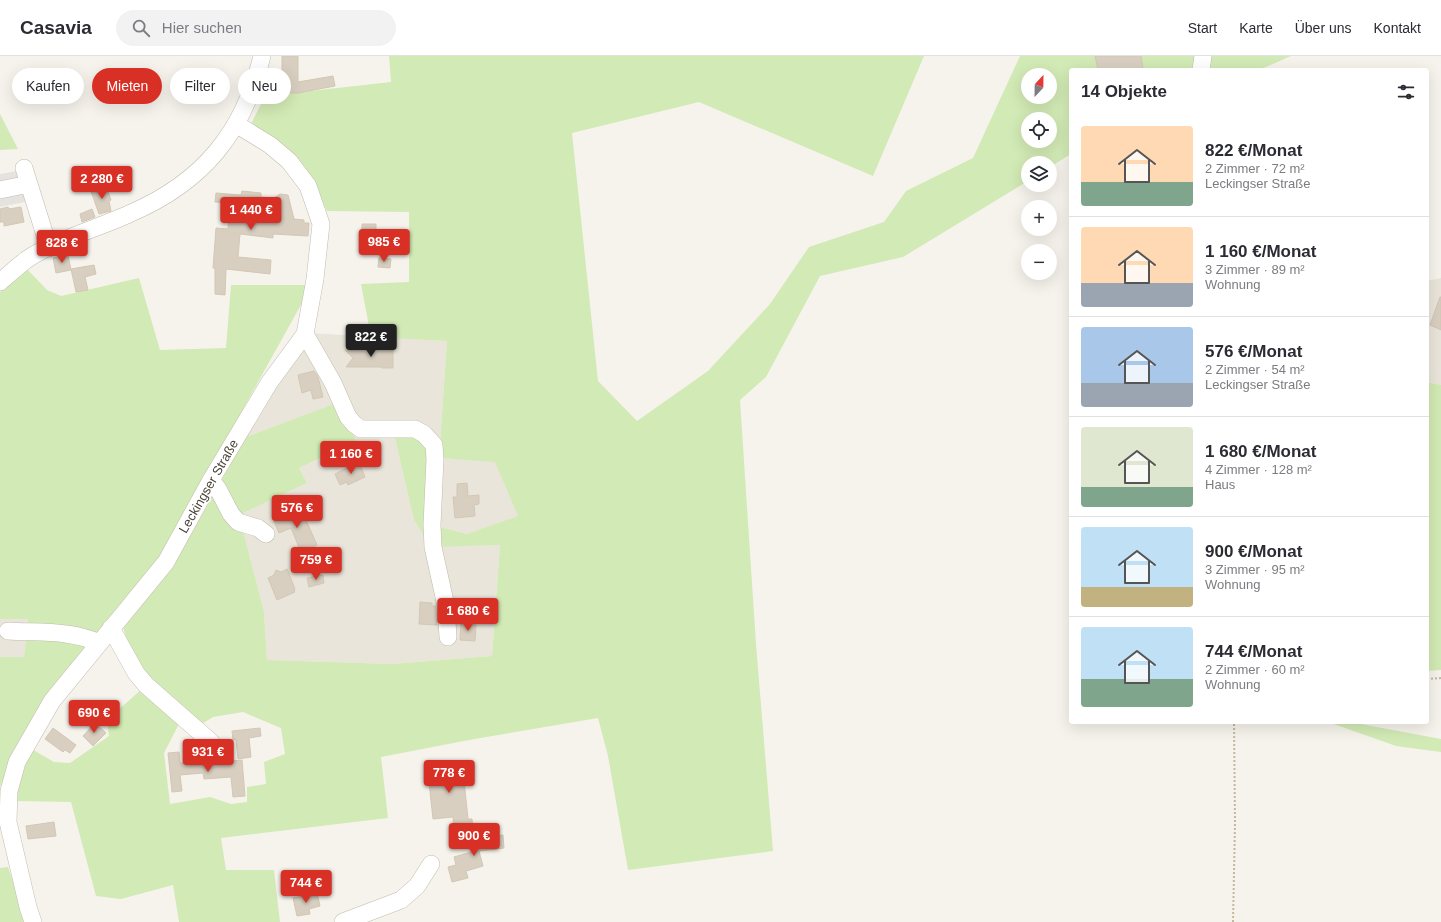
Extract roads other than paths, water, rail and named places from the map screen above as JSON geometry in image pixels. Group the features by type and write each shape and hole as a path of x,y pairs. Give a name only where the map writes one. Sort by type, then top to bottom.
{"street":[{"path":"0,282 26,260 49,248 132,213 166,196 195,175 211,159 236,124 253,86 262,56"},
{"path":"1201,68 1203,56"},
{"name":"Leckingser Straße","path":"32,922 8,822 9,791 17,762 52,701 166,562 211,480 269,383 305,334 315,279 321,224 308,186 289,161 270,145 236,124"},
{"path":"0,190 26,176 49,248"},
{"path":"305,334 333,383 348,417 354,424 361,429 372,430 415,429 424,434 434,445 435,459 432,525 433,547 446,606 448,637"},
{"path":"211,480 218,489 231,514 238,522 252,525 266,534"},
{"path":"111,628 136,673 146,685 211,742"},
{"path":"8,631 72,635 88,638 99,643"},
{"path":"343,922 401,900 417,886 431,864"}]}
